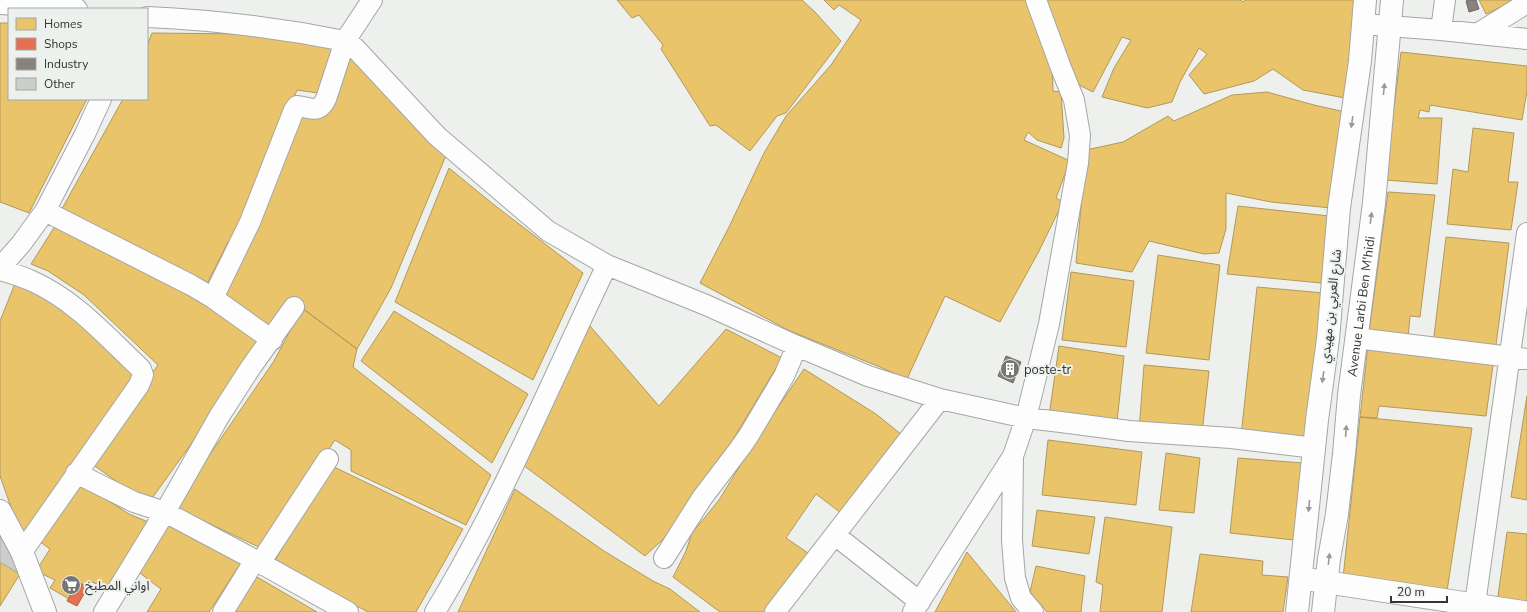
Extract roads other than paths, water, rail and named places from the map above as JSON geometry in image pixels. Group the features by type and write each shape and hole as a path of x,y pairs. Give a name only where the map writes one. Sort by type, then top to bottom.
{"main road":[{"name":"شارع العربي بن مهيدي","path":"1297,612 1328,339 1339,208 1360,61 1365,0"},
{"name":"Avenue Larbi Ben M'hidi","path":"1323,612 1329,559 1337,514 1349,395 1374,203 1391,26 1392,0"},
{"path":"0,511 22,552 45,612"},
{"path":"1301,577 1327,583 1523,612"}],"street":[{"path":"213,298 250,222 294,110 297,106 310,109 318,109 321,107 326,99 345,41 372,0"},
{"path":"835,536 917,607 1013,456 1026,418 1048,324 1065,242 1078,163 1080,135 1074,100 1036,0"},
{"path":"1441,30 1445,0"},
{"path":"1477,34 1527,3"},
{"path":"0,4 62,8"},
{"path":"148,17 175,18 286,31 345,41 363,57 437,136 548,231 606,265 706,305 868,376 940,399 1026,418 1129,431 1231,438 1315,448"},
{"path":"1363,24 1527,39"},
{"path":"22,552 142,379 142,372 110,339 66,301 32,281 0,269 22,244 45,211 85,134 101,100"},
{"path":"45,211 152,264 213,298 272,340"},
{"path":"1475,604 1519,358 1527,233"},
{"path":"435,612 512,470 606,265"},
{"path":"104,612 165,512 220,415 251,367 272,340 294,307"},
{"path":"1356,338 1519,358"},
{"path":"664,558 702,498 749,435 784,376 797,346"},
{"path":"775,612 940,399"},
{"path":"1013,456 1012,540 1015,578 1021,598 1033,612"},
{"path":"223,612 328,459"},
{"path":"76,473 134,502 165,512 258,561 348,612"}],"place":[{"name":"poste-tr","path":"1010,369"},
{"name":"اواني المطبخ","path":"71,585"}]}
